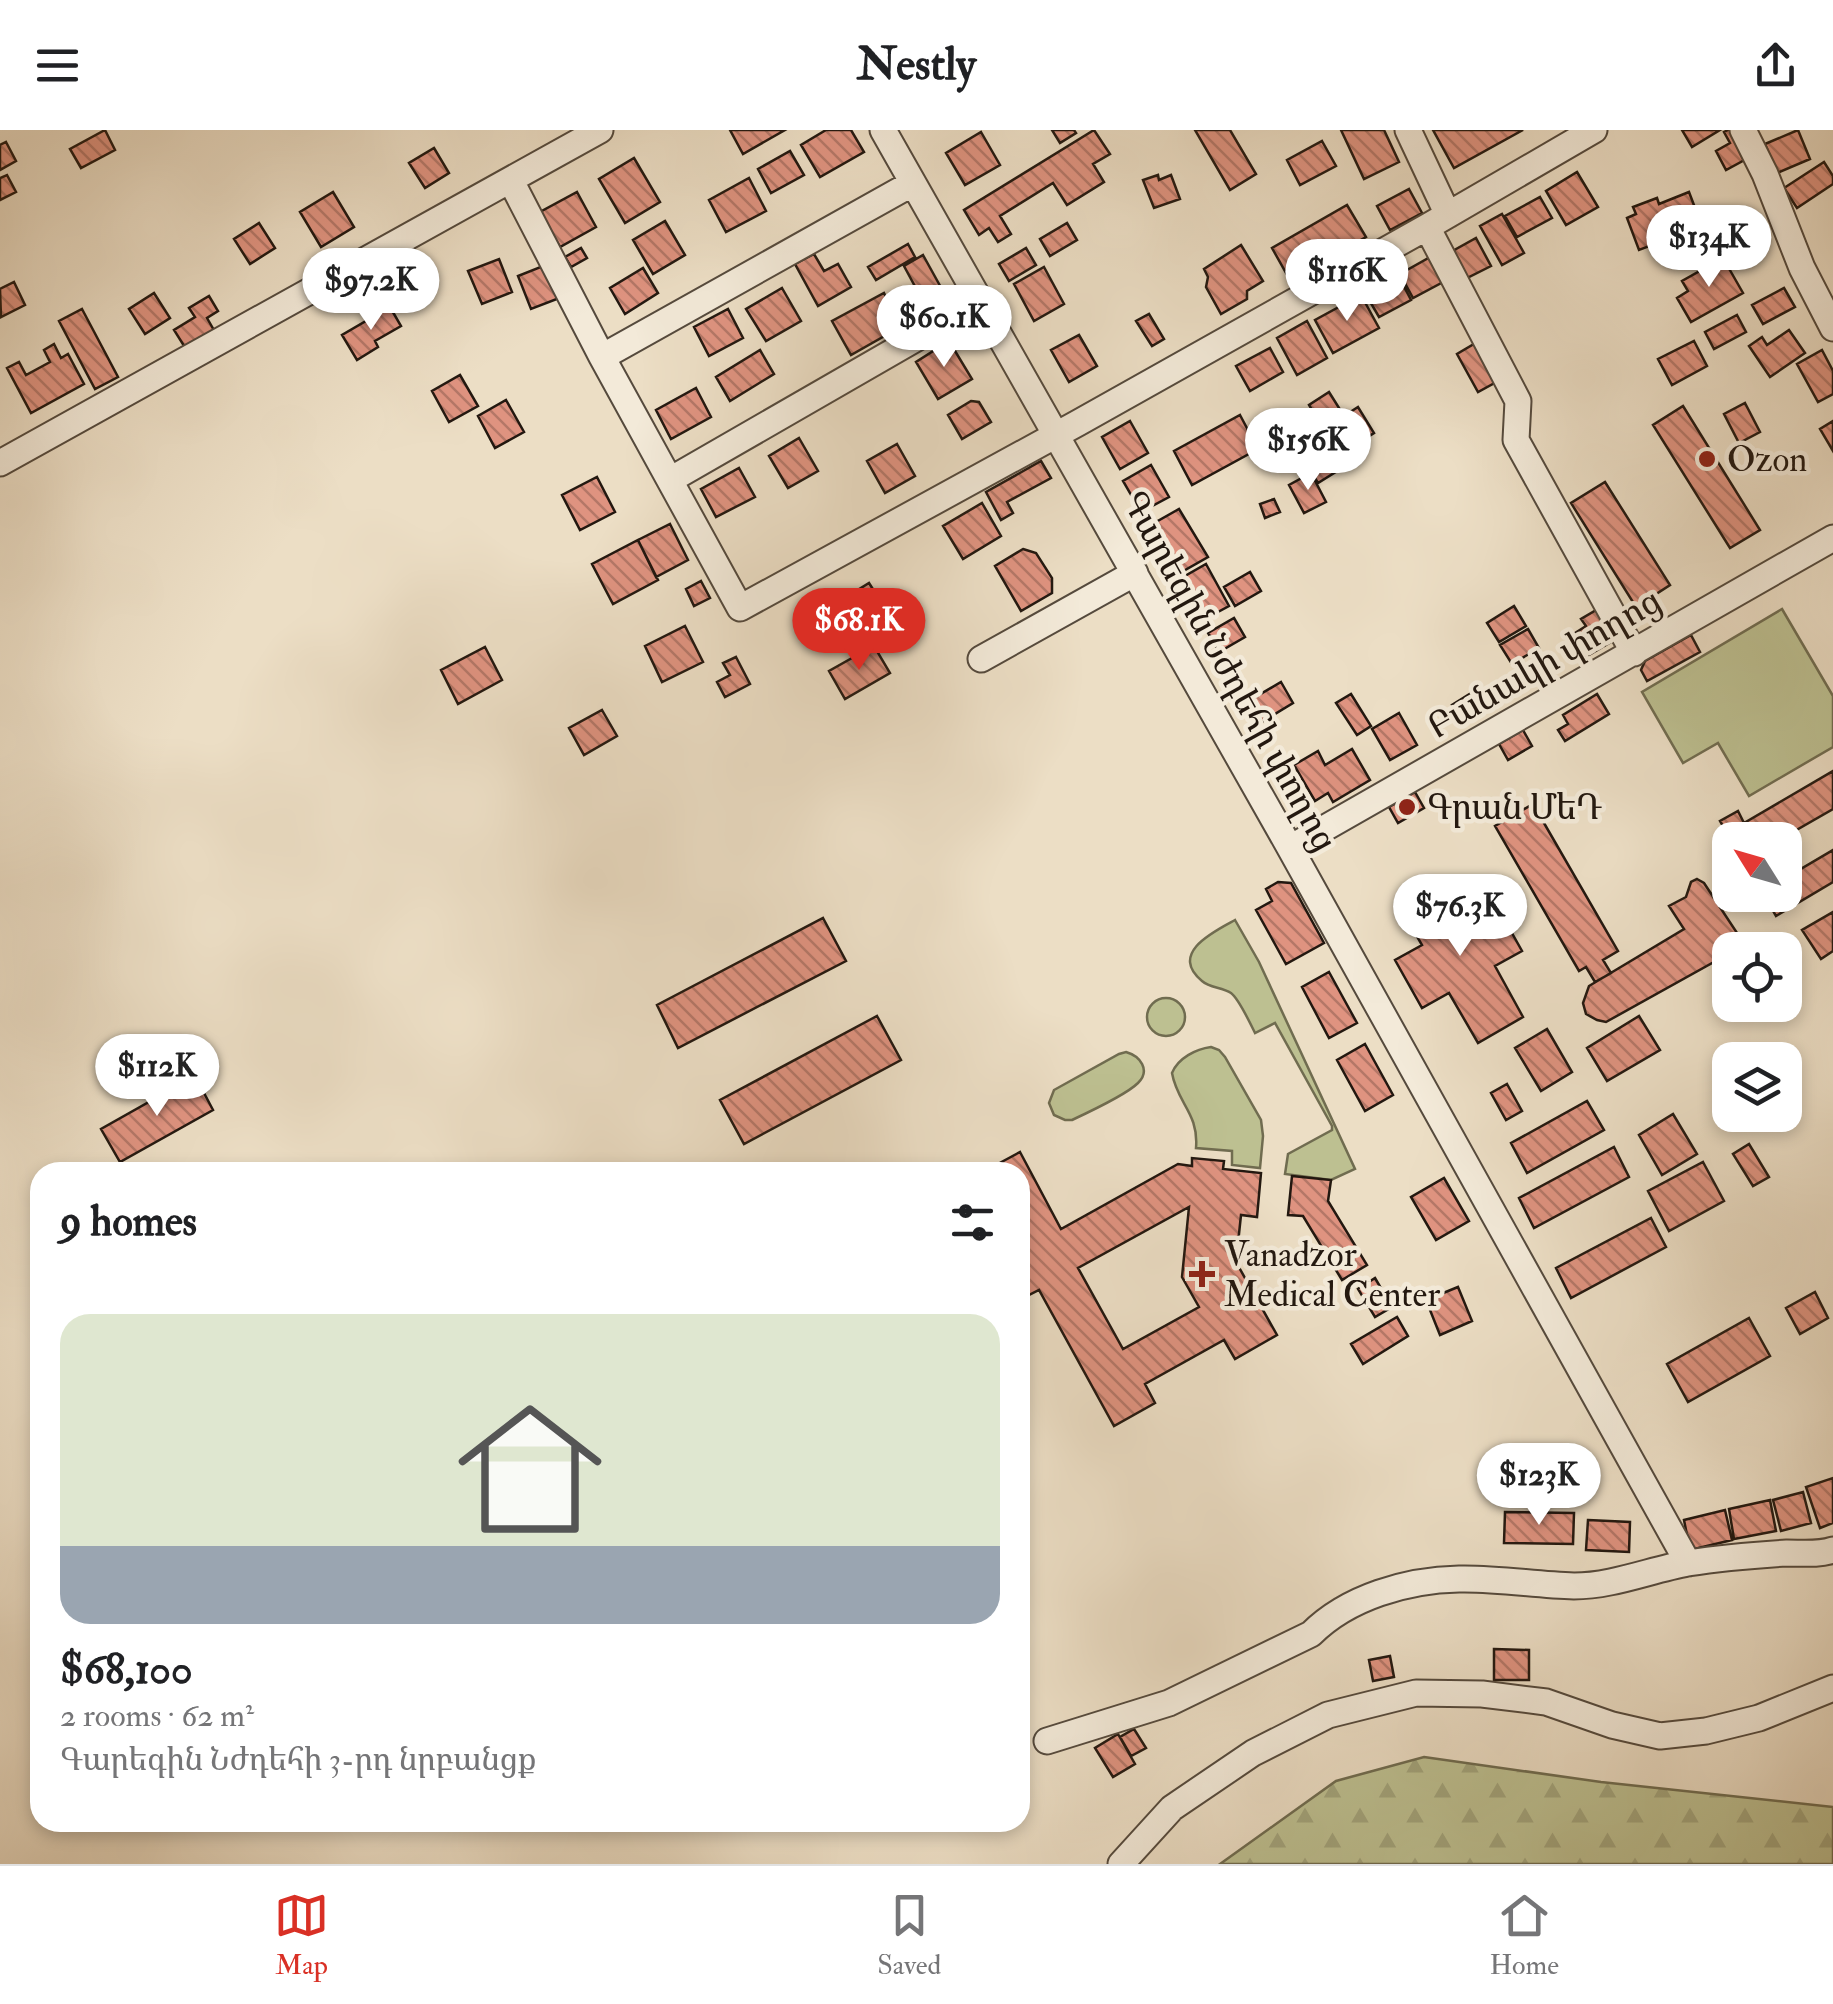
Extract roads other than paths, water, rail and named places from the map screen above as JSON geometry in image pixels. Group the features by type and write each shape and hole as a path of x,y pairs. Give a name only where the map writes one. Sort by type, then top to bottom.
{"street":[{"path":"0,463 600,130"},
{"name":"Գարեգին Նժդեհի փողոց","path":"883,130 1290,848 1688,1563"},
{"path":"1408,130 1438,221 1518,401 1516,440 1634,653"},
{"path":"511,181 740,608 1438,221 1594,130"},
{"path":"1743,130 1802,268 1833,328"},
{"path":"602,357 913,183"},
{"path":"670,480 981,301"},
{"name":"Բանակի փողոց","path":"1290,848 1833,538"},
{"path":"981,658 1135,573"},
{"path":"1047,1741 1169,1703 1311,1634 1349,1604 1418,1583 1459,1579 1578,1586 1688,1563 1833,1550"},
{"path":"1121,1864 1172,1808 1253,1752 1328,1715 1416,1693 1546,1702 1612,1725 1660,1736 1706,1731 1759,1718 1833,1688"}],"place":[{"name":"Ozon","path":"1707,459"},
{"name":"Գրան ՄեԴ","path":"1407,807"},
{"name":"Vanadzor Medical Center","path":"1202,1274"}]}
